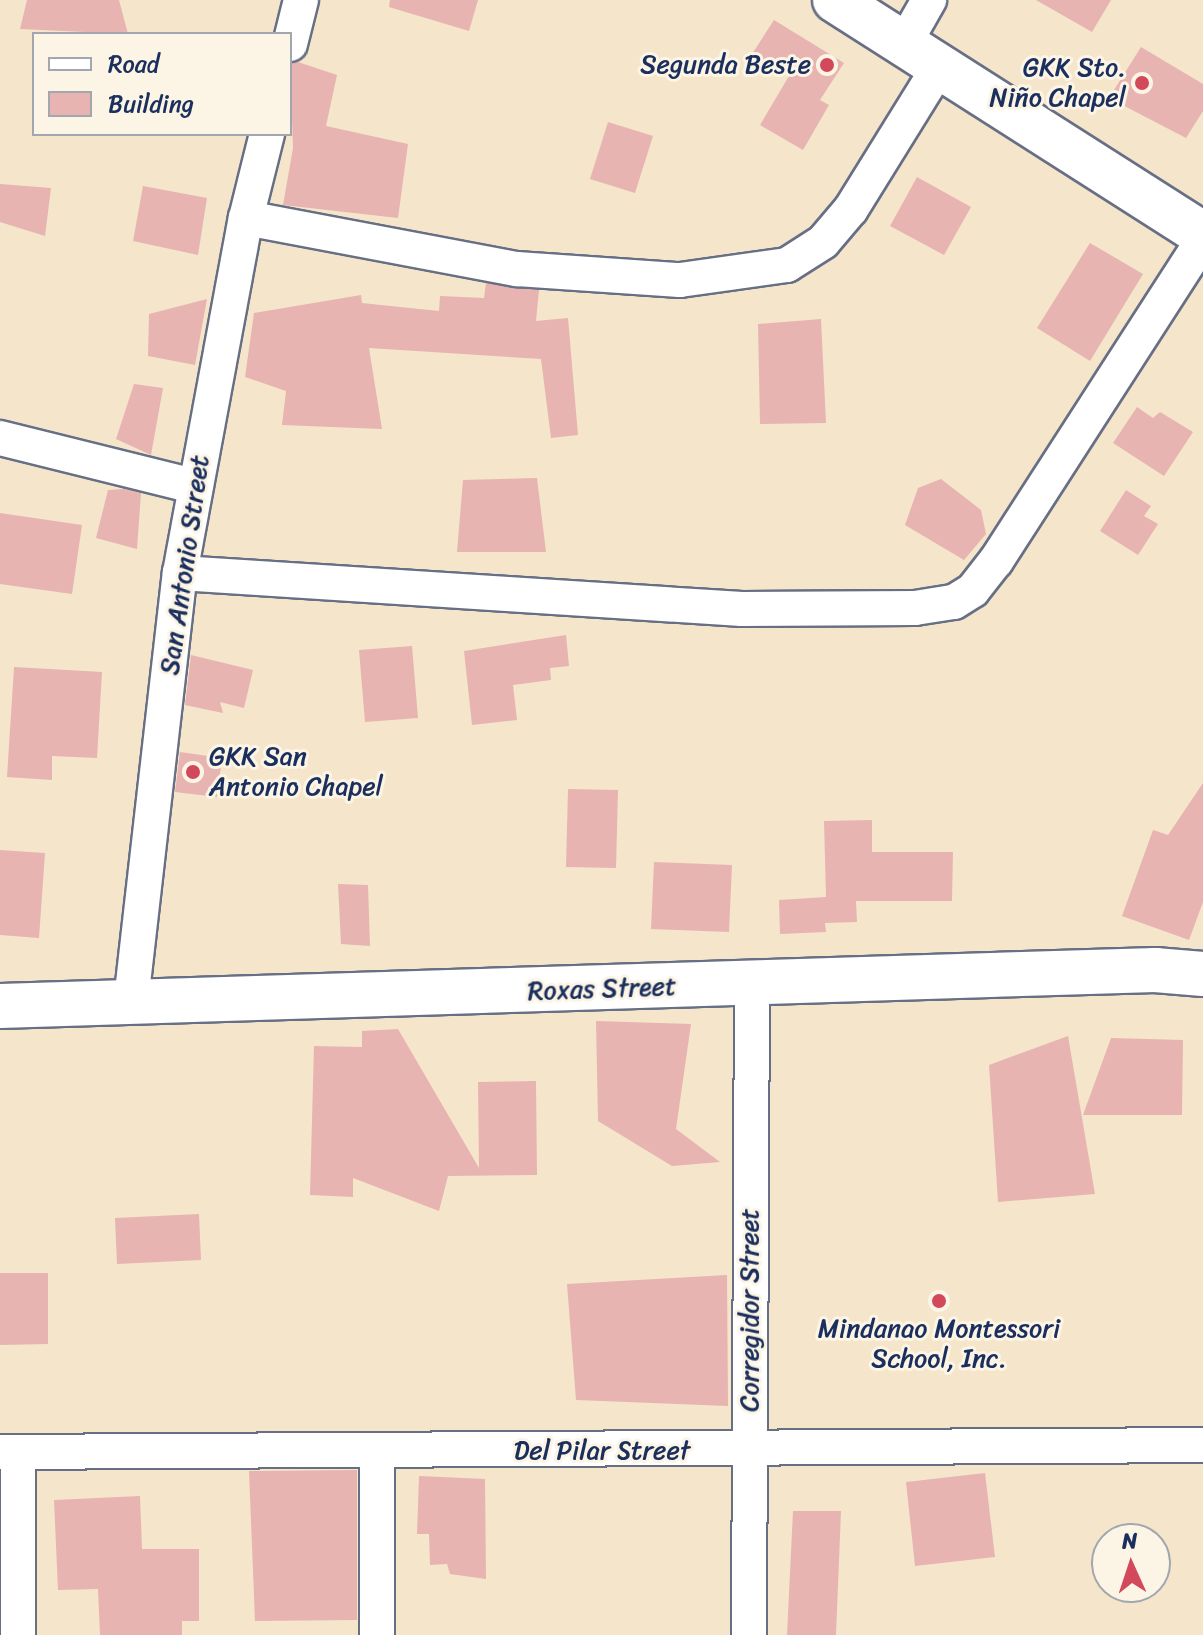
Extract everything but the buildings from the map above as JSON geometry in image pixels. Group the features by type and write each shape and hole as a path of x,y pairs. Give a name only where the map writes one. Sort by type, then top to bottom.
{"street":[{"path":"292,36 301,0"},
{"path":"180,573 742,609 915,608 954,602 973,590 996,561 1203,237 835,0"},
{"path":"246,218 517,269 680,280 787,265 823,242 851,209 922,55 929,0"},
{"name":"San Antonio Street","path":"131,1001 180,573 246,218 266,136"},
{"path":"0,438 194,486"},
{"name":"Roxas Street","path":"0,1006 752,985 1155,970 1203,974"},
{"name":"Corregidor Street","path":"749,1635 752,985"},
{"name":"Del Pilar Street","path":"9,1452 749,1451 1203,1445"},
{"path":"377,1451 377,1635"},
{"path":"9,1452 18,1635"}],"place":[{"name":"Segunda Beste","path":"827,65"},
{"name":"GKK Sto. Niño Chapel","path":"1142,83"},
{"name":"GKK San Antonio Chapel","path":"193,772"},
{"name":"Mindanao Montessori School, Inc.","path":"939,1301"}]}
